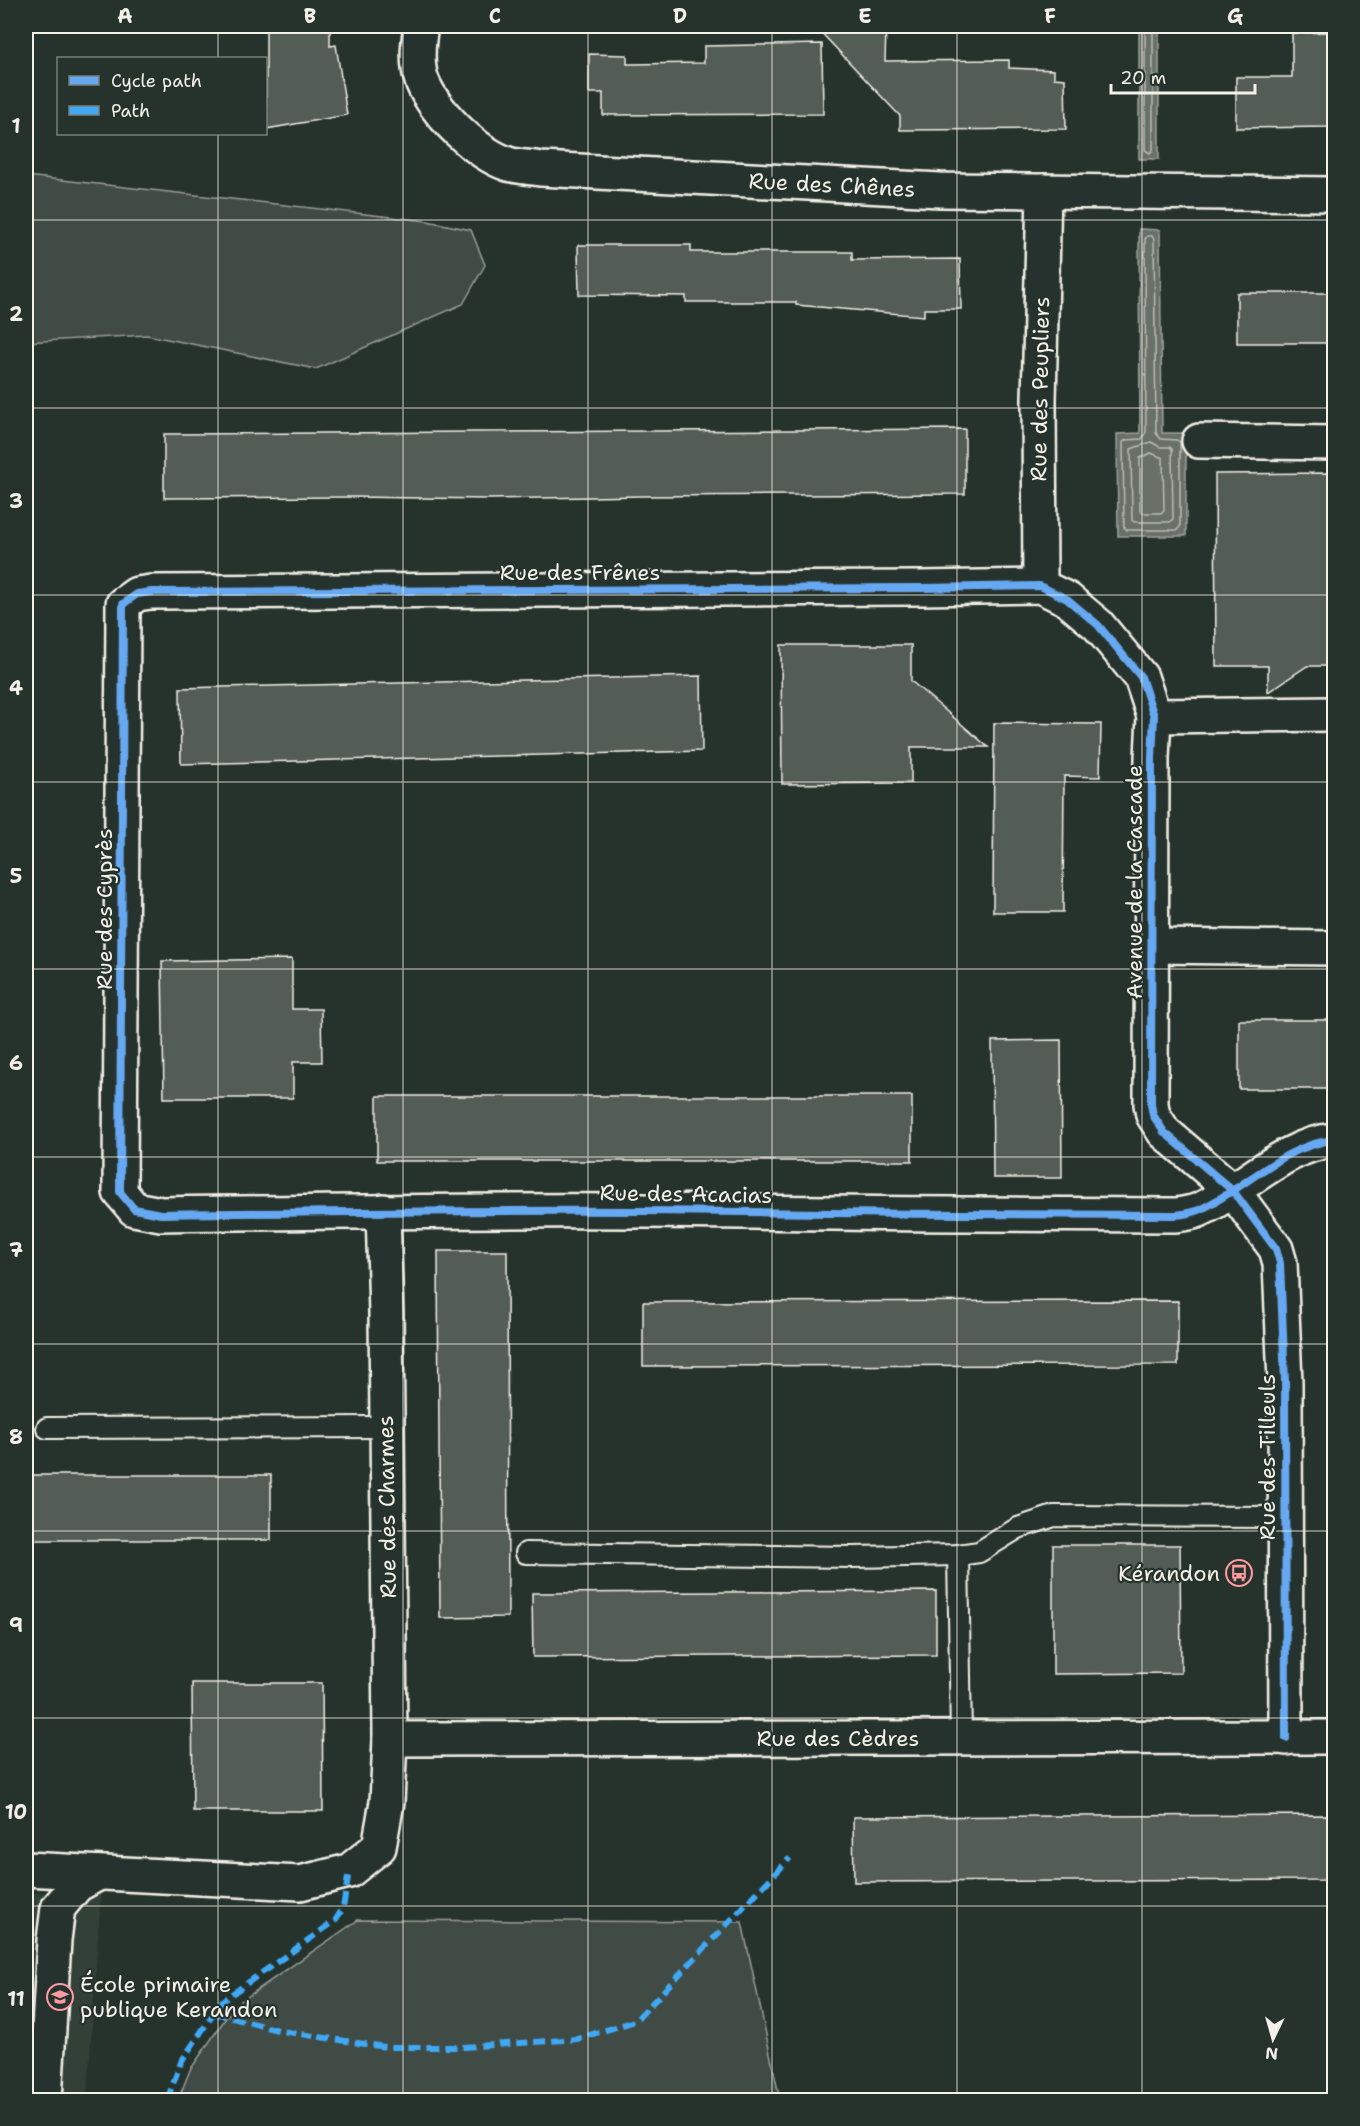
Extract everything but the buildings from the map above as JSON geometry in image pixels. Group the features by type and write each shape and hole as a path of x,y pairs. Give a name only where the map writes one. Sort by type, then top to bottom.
{"street":[{"name":"Rue des Chênes","path":"421,26 418,57 422,81 441,113 483,151 508,164 541,169 916,189 1335,194"},
{"name":"Rue des Peupliers","path":"1040,586 1039,400 1044,191"},
{"path":"1199,441 1335,443"},
{"name":"Rue des Frênes","path":"123,604 137,594 151,592 1040,586"},
{"name":"Avenue de la Cascade","path":"1040,586 1067,599 1098,625 1141,677 1154,716 1151,1104 1153,1115 1164,1132 1233,1191"},
{"name":"Rue des Cyprès","path":"123,604 120,1192 134,1209"},
{"path":"1154,716 1335,714"},
{"path":"1152,946 1335,948"},
{"name":"Rue des Acacias","path":"134,1209 161,1214 639,1211 965,1216 1176,1215 1197,1211 1298,1149 1317,1142 1335,1140"},
{"name":"Rue des Tilleuls","path":"1233,1191 1276,1249 1280,1263 1285,1382 1286,1738"},
{"name":"Rue des Charmes","path":"26,1869 300,1883 349,1871 379,1847 387,1802 390,1739 383,1211"},
{"name":"Rue des Cèdres","path":"390,1739 1335,1737"},
{"path":"45,2100 54,1940 58,1908 77,1885 99,1873"}],"lane":[{"path":"47,1428 386,1427"},
{"path":"526,1553 853,1557 958,1555 980,1552 1018,1528 1054,1516 1286,1517"},
{"path":"958,1555 961,1737"}],"shaded area":[{"path":"26,176 427,221 471,230 485,265 463,304 316,369 147,335 26,342"},
{"name":"École primaire publique Kerandon","path":"26,1826 29,1826 28,1893 101,1893 87,2100 26,2100"},
{"path":"358,1920 742,1922 780,2100 178,2100 190,2070 234,2006"}],"water":[{"path":"1139,26 1159,26 1159,159 1139,159"},
{"path":"1139,229 1160,230 1162,433 1186,433 1186,536 1118,536 1117,434 1140,433"}],"marked path":[{"path":"214,2013 281,2031 385,2047 464,2047 577,2039 635,2021 790,1858"},
{"path":"167,2100 181,2062 222,2001 335,1921 343,1908 349,1871"}],"cycle path":[{"path":"1286,1738 1285,1382 1280,1263 1276,1249 1233,1191 1164,1132 1153,1115 1151,1104 1154,716 1141,677 1098,625 1067,599 1040,586 151,592 137,594 123,604 120,1192 134,1209 161,1214 581,1211 1176,1215 1196,1211 1216,1201 1232,1191 1248,1180 1281,1159 1298,1150 1334,1140"}],"place":[{"name":"Kérandon","path":"1239,1573"},
{"name":"École primaire publique Kerandon","path":"60,1997"}]}
